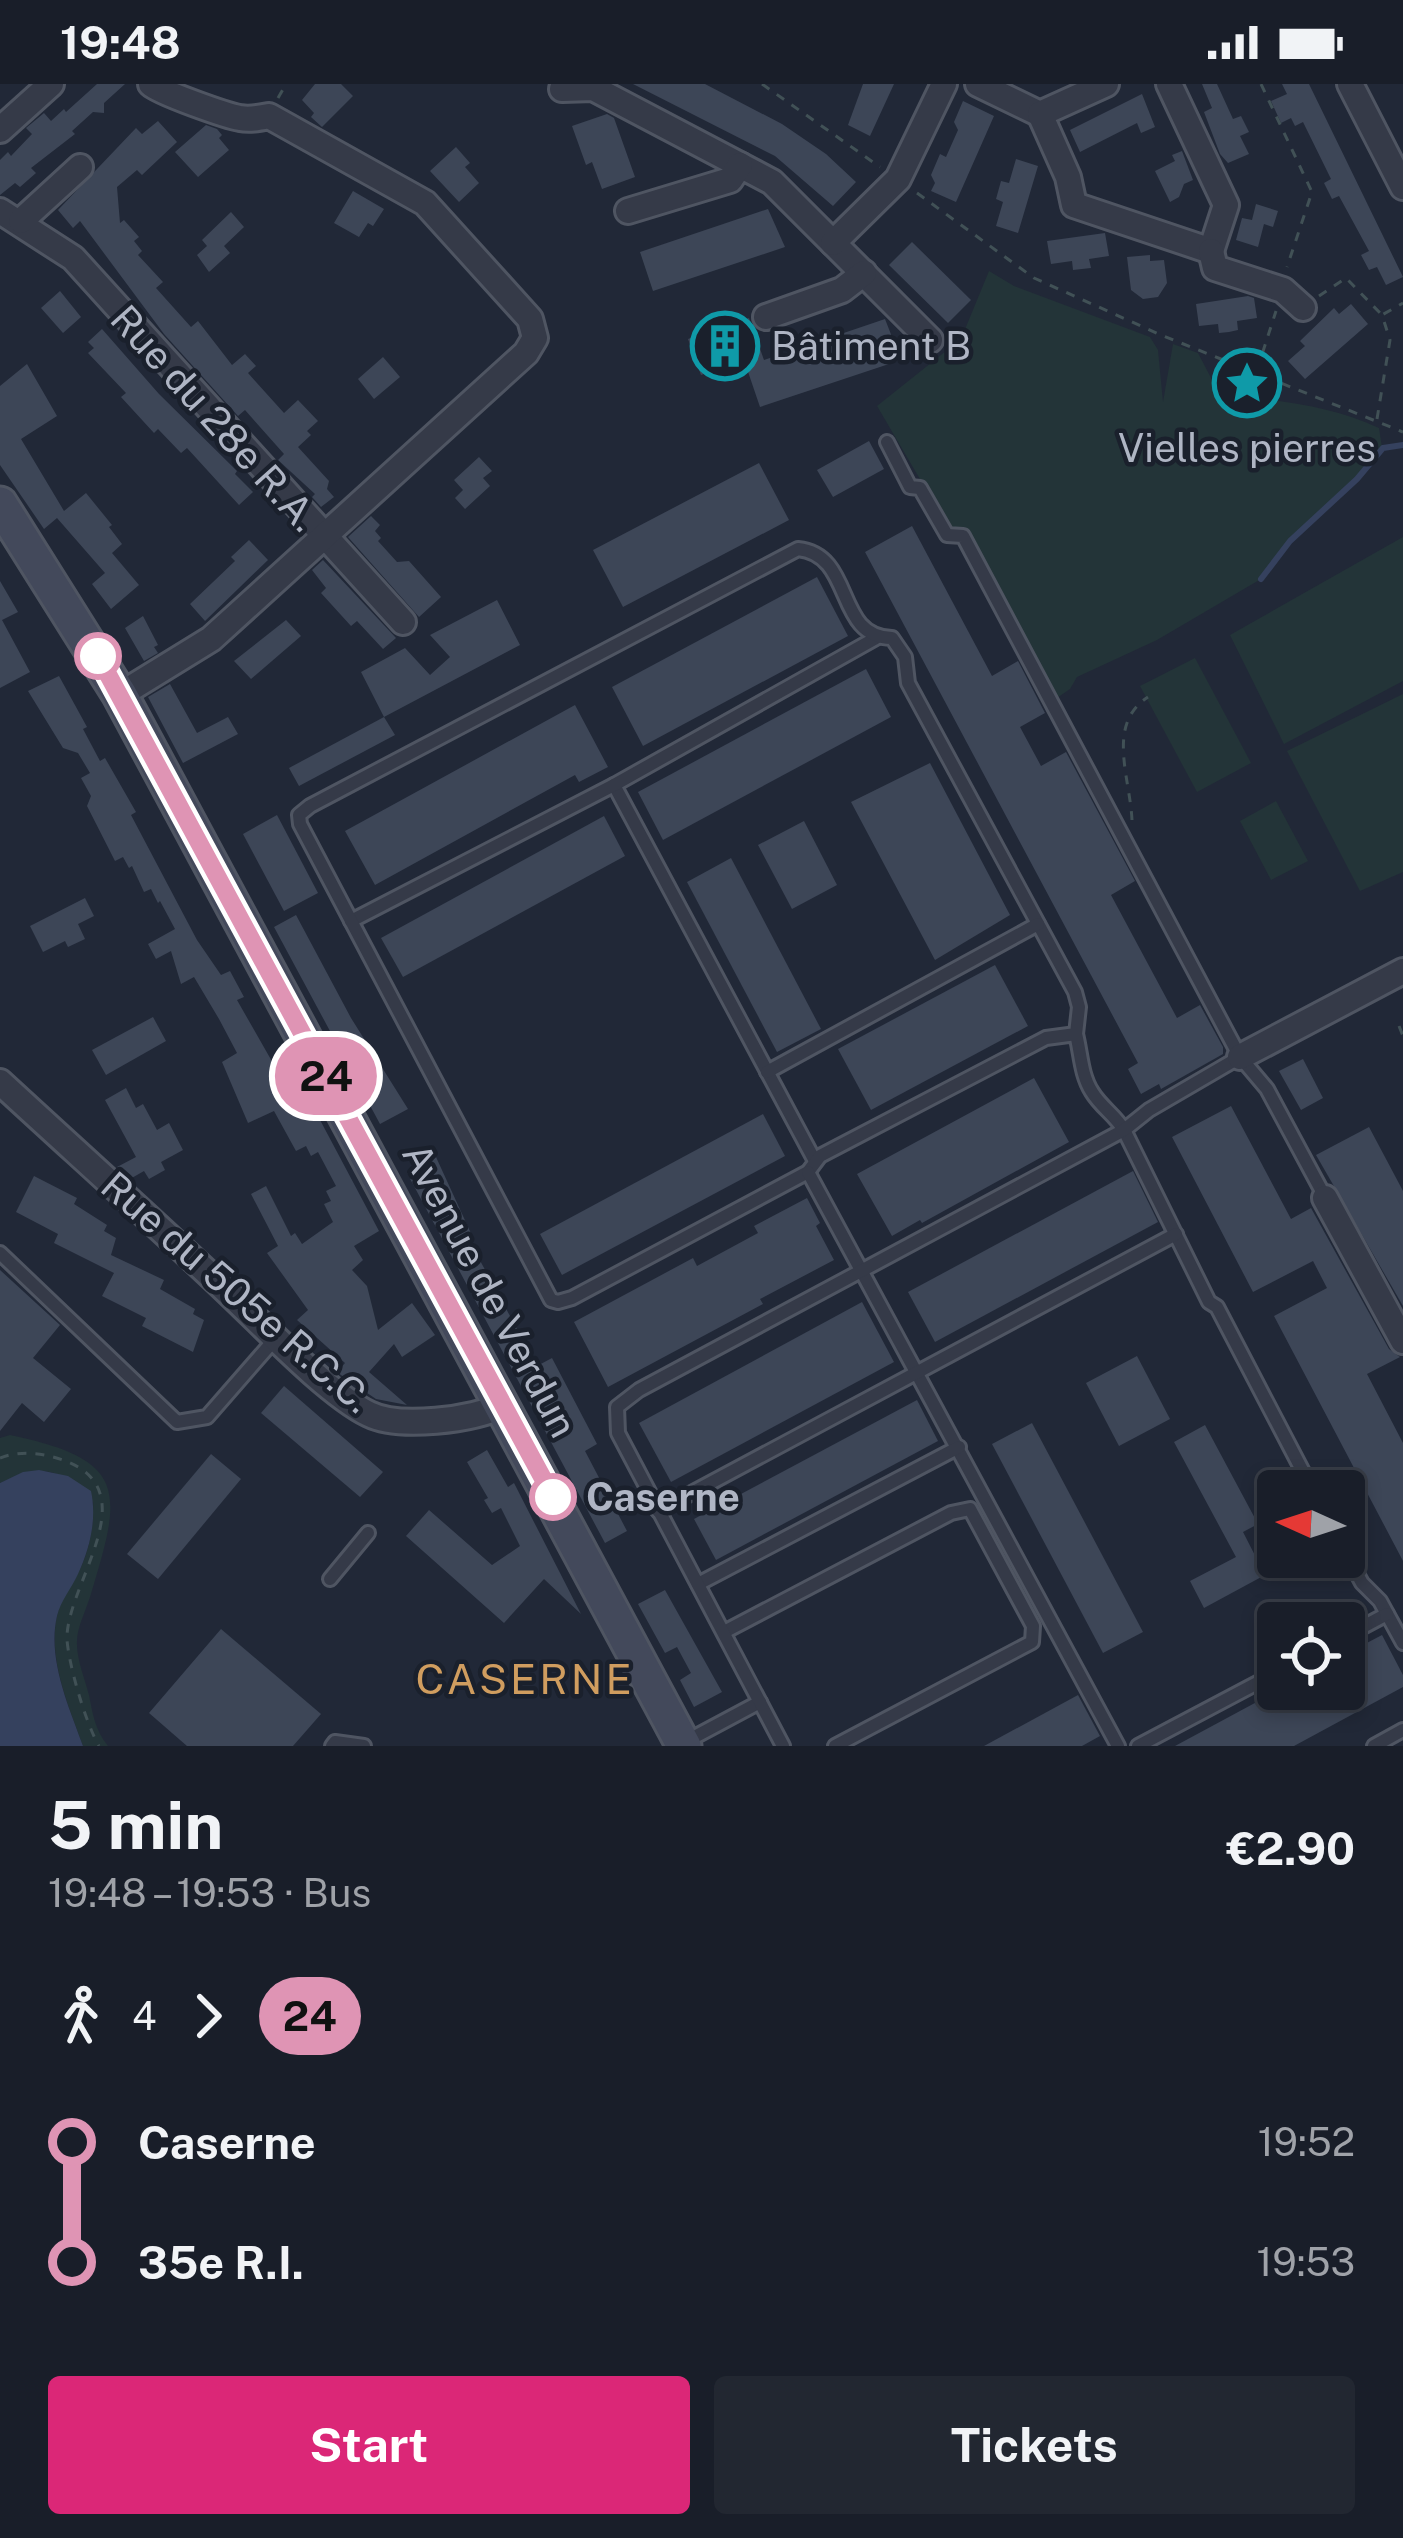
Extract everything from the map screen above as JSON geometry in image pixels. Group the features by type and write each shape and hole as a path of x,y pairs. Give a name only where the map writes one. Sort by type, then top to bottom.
{"main road":[{"name":"Avenue de Verdun","path":"0,504 120,695 682,1745"}],"street":[{"path":"0,130 50,84"},
{"path":"120,695 211,639 526,353 535,338 530,319 425,203 279,120 230,116 160,93 151,84"},
{"path":"833,243 898,179 944,84"},
{"path":"977,84 1040,114 1068,177 1074,205 1081,210 1211,251"},
{"path":"1040,114 1106,84"},
{"path":"1169,84 1226,205 1211,251 1215,268 1283,290 1303,308"},
{"path":"1350,84 1400,175"},
{"path":"562,89 593,88 772,182 931,340"},
{"path":"628,211 730,180 740,164"},
{"name":"Rue du 28e R.A.","path":"80,167 10,216 73,258 403,622"},
{"path":"766,317 842,290 864,273"},
{"path":"1240,1057 1403,970"},
{"name":"Rue du 505e R.C.C.","path":"0,1082 276,1338 374,1417 465,1417 503,1405"},
{"path":"1325,1198 1403,1341"}],"lane":[{"path":"887,442 910,487 920,488 947,535 963,536 1240,1057 1268,1090 1325,1198"},
{"path":"1076,1034 1046,1038 572,1298 551,1300 300,824 301,812 798,549 812,551 823,559 864,633 892,638 905,656 908,683 1075,992 1084,1077 1094,1097 1114,1112 1124,1130 1302,1470"},
{"path":"351,921 614,785 875,638"},
{"path":"614,785 767,1072 862,1272 1118,1746"},
{"path":"767,1072 1038,924"},
{"path":"783,1746 618,1433 617,1407 639,1390 1124,1130 1149,1110 1240,1057"},
{"path":"658,1511 920,1375 1176,1234"},
{"path":"0,1253 177,1422 207,1417 276,1338"},
{"path":"698,1584 959,1447"},
{"path":"724,1632 951,1513 970,1509 1033,1626 1032,1642 835,1746"},
{"path":"330,1580 368,1533"},
{"path":"1359,1578 1372,1590 1403,1643"},
{"path":"1365,1626 1388,1614"},
{"path":"1138,1746 1257,1683"},
{"path":"682,1745 760,1702"},
{"path":"1374,1746 1403,1730"},
{"path":"332,1746 335,1742 364,1746"}],"path":[{"path":"762,84 1034,278 1403,432"},
{"path":"1256,372 1312,192 1262,84"},
{"path":"1303,308 1346,278 1382,315 1390,340 1377,420"},
{"path":"1382,315 1403,303"},
{"path":"1131,851 1124,724 1135,706 1148,697"},
{"path":"1399,1026 1403,1036"},
{"path":"0,1458 24,1452 62,1459 81,1468 102,1501 101,1525 67,1639 98,1746"}],"shaded area":[{"path":"989,271 1014,286 1150,337 1158,350 1163,402 1173,344 1198,353 1220,395 1341,414 1379,428 1382,448 1347,489 1290,541 1261,579 1157,640 1077,677 1070,689 1051,702 877,406 961,339"},
{"path":"1403,537 1403,681 1284,744 1230,635"},
{"path":"1195,658 1251,763 1197,792 1140,686"},
{"path":"1403,694 1403,872 1360,891 1287,751"},
{"path":"1276,801 1308,861 1271,880 1240,821"},
{"path":"10,1435 78,1456 107,1486 108,1531 77,1641 95,1722 108,1746 83,1746 56,1660 55,1625 88,1549 93,1502 51,1472 29,1473 0,1483 0,1438"}],"water":[{"path":"39,1470 68,1476 91,1491 89,1544 59,1610 55,1632 61,1682 83,1746 0,1746 0,1483"}],"building":[{"path":"97,84 125,84 104,103 104,113 93,112 72,131 75,134 31,168 36,173 20,187 15,183 0,195 0,160 8,152 11,156 32,134 26,128 44,113 51,121 64,109 66,112"},
{"path":"315,84 341,84 353,96 322,127 302,100"},
{"path":"633,84 705,84 782,124 856,182 833,206 775,156"},
{"path":"863,84 894,84 870,136 848,125"},
{"path":"1202,84 1217,84 1233,119 1241,116 1249,132 1240,136 1249,154 1228,163 1220,154 1204,112 1212,108"},
{"path":"1282,84 1309,84 1403,277 1386,285 1377,267 1369,270 1361,255 1369,251 1339,196 1332,199 1324,183 1331,179 1303,122 1295,126 1291,118 1281,123 1271,101 1287,94"},
{"path":"1142,94 1155,127 1141,133 1137,123 1080,152 1070,130"},
{"path":"963,101 994,116 956,202 931,191 935,183 931,175 940,154 946,157 958,130 954,122"},
{"path":"607,114 614,118 635,177 602,189 592,162 586,165 572,126"},
{"path":"158,121 177,142 142,175 137,170 117,187 120,223 124,220 139,237 134,241 142,251 138,255 163,282 156,288 191,327 198,321 232,365 245,354 256,366 248,373 284,413 298,400 318,421 298,447 329,481 327,489 334,497 321,507 312,497 315,494 278,460 284,454 245,410 238,416 164,334 80,221 73,228 58,210 136,128 142,134"},
{"path":"206,125 217,129 229,150 198,177 175,152"},
{"path":"456,147 479,183 459,202 430,171"},
{"path":"1182,151 1193,180 1170,202 1155,171 1175,161 1172,155"},
{"path":"1016,159 1038,166 1018,233 996,226 1003,202 996,199 1001,181 1009,183"},
{"path":"353,191 384,209 359,237 334,223"},
{"path":"1256,204 1278,211 1273,227 1264,224 1258,247 1236,240 1242,218 1252,220"},
{"path":"768,209 785,247 653,291 640,252"},
{"path":"231,212 244,227 224,246 230,253 209,272 197,255 207,246 202,240"},
{"path":"1105,233 1109,256 1089,259 1091,268 1073,270 1072,261 1051,264 1047,241"},
{"path":"912,242 971,300 948,323 889,265"},
{"path":"1150,255 1150,261 1164,260 1167,283 1158,297 1143,299 1131,290 1127,257"},
{"path":"60,291 81,317 63,333 41,308"},
{"path":"1254,298 1257,318 1237,321 1238,330 1219,333 1218,324 1199,326 1196,304"},
{"path":"1351,304 1368,324 1305,379 1288,361 1305,346 1300,341 1334,308 1339,314"},
{"path":"749,318 764,360 885,319 901,360 760,407 744,360 701,375 688,339"},
{"path":"102,329 237,471 253,492 239,505 187,448 181,453 158,429 154,433 121,397 126,393 88,353 94,348 88,342"},
{"path":"383,357 400,377 374,399 358,379"},
{"path":"27,364 57,416 21,439 64,511 86,493 112,525 122,544 112,553 139,585 111,609 92,584 105,573 57,518 44,529 0,465 0,386"},
{"path":"869,441 884,469 833,497 817,470"},
{"path":"479,457 492,471 483,478 490,486 465,509 455,498 463,490 454,480"},
{"path":"759,463 789,520 623,607 593,550"},
{"path":"371,516 380,525 375,531 381,538 378,541 397,562 409,561 441,597 419,617 348,537"},
{"path":"912,526 992,676 1018,661 1045,713 1020,727 1041,766 1066,752 1135,881 1111,895 1177,1018 1200,1005 1223,1047 1223,1054 1161,1089 1159,1084 1141,1094 1128,1069 1138,1063 865,552"},
{"path":"249,540 268,560 205,621 190,604 235,561 231,557"},
{"path":"323,560 396,638 383,649 357,621 351,626 321,593 326,588 312,570"},
{"path":"817,577 848,636 643,746 612,687"},
{"path":"0,581 18,612 2,620 30,672 0,688"},
{"path":"497,600 520,645 384,717 361,672 405,648 430,675 450,657 430,635"},
{"path":"143,616 158,645 154,647 158,653 144,661 125,628"},
{"path":"286,620 301,636 251,679 234,661"},
{"path":"866,669 891,717 663,840 638,792"},
{"path":"59,676 100,761 105,758 136,812 131,815 197,940 221,975 230,971 244,997 237,1000 290,1093 302,1086 379,1231 354,1246 363,1260 352,1270 367,1286 378,1330 412,1303 435,1335 402,1357 394,1344 369,1372 407,1405 376,1399 337,1372 345,1363 297,1320 308,1310 267,1253 278,1246 251,1194 266,1186 291,1236 295,1233 302,1244 333,1222 324,1204 331,1201 326,1191 336,1186 318,1152 311,1156 306,1146 296,1151 274,1111 248,1123 222,1062 237,1053 219,1019 194,977 181,984 171,951 156,959 148,944 175,929 151,889 144,892 132,866 123,857 115,861 87,806 91,796 81,778 90,773 78,753 63,748 28,691"},
{"path":"170,684 197,733 228,717 238,734 183,763 148,697"},
{"path":"575,705 608,767 579,782 575,775 375,885 345,831"},
{"path":"384,717 395,735 299,786 289,768"},
{"path":"930,763 1010,915 935,960 851,802"},
{"path":"277,815 318,893 284,911 243,834"},
{"path":"604,816 625,856 403,977 381,938"},
{"path":"804,821 837,885 792,909 758,845"},
{"path":"731,858 821,1029 777,1052 687,882"},
{"path":"85,898 94,916 78,924 85,939 68,947 65,941 43,952 30,926"},
{"path":"296,915 351,1018 408,1109 380,1124 274,927"},
{"path":"995,965 1028,1026 871,1110 838,1049"},
{"path":"153,1017 166,1041 106,1075 92,1050"},
{"path":"1303,1059 1323,1098 1301,1110 1279,1071"},
{"path":"1034,1078 1069,1142 892,1236 857,1174"},
{"path":"126,1088 136,1108 143,1104 157,1130 169,1123 183,1150 161,1162 165,1170 149,1179 144,1171 130,1179 117,1167 136,1157 105,1100"},
{"path":"1231,1106 1291,1219 1311,1208 1389,1349 1400,1357 1367,1374 1403,1443 1403,1561 1365,1489 1365,1470 1355,1470 1274,1316 1327,1288 1313,1261 1253,1292 1172,1137"},
{"path":"763,1114 785,1156 562,1275 540,1234"},
{"path":"1369,1127 1403,1191 1403,1306 1316,1155"},
{"path":"436,1157 474,1240 470,1242 537,1366 552,1358 597,1444 585,1451 627,1531 605,1543 407,1173"},
{"path":"1133,1171 1158,1222 935,1342 908,1292"},
{"path":"34,1176 77,1198 74,1204 107,1225 104,1231 116,1238 111,1255 164,1280 160,1289 195,1309 193,1314 204,1320 193,1352 142,1326 146,1318 102,1296 114,1273 54,1243 58,1234 16,1212"},
{"path":"807,1198 834,1260 608,1387 574,1322 693,1258 697,1266 758,1233 754,1226"},
{"path":"0,1270 60,1325 33,1358 71,1389 44,1422 22,1403 0,1431"},
{"path":"862,1302 894,1362 671,1482 639,1423"},
{"path":"1137,1356 1170,1419 1119,1446 1086,1383"},
{"path":"284,1386 383,1472 360,1497 261,1413"},
{"path":"917,1400 938,1441 716,1560 694,1519"},
{"path":"1032,1423 1143,1632 1103,1653 992,1444"},
{"path":"1205,1425 1257,1522 1243,1532 1257,1559 1259,1578 1204,1608 1190,1581 1236,1557 1174,1442"},
{"path":"487,1450 508,1487 514,1483 581,1614 544,1579 504,1623 406,1536 429,1510 492,1565 520,1546 501,1508 492,1513 467,1462"},
{"path":"211,1454 241,1479 158,1579 127,1554"},
{"path":"665,1590 722,1692 694,1707 680,1680 691,1673 677,1647 665,1653 638,1604"},
{"path":"221,1629 321,1714 293,1746 187,1746 149,1713"},
{"path":"1382,1635 1403,1675 1403,1687 1365,1708 1365,1644"},
{"path":"1078,1695 1100,1736 1082,1746 984,1746"},
{"path":"1257,1702 1257,1710 1361,1710 1294,1746 1175,1746"}],"waterway":[{"path":"1261,579 1290,541 1383,448 1403,445"}],"bus line":[{"name":"24","path":"98,656 553,1497"}],"place":[{"name":"Bâtiment B","path":"725,346"},
{"name":"Vielles pierres","path":"1247,383"},
{"name":"Caserne","path":"553,1497"}],"district":[{"name":"CASERNE","path":"525,1679"}]}
